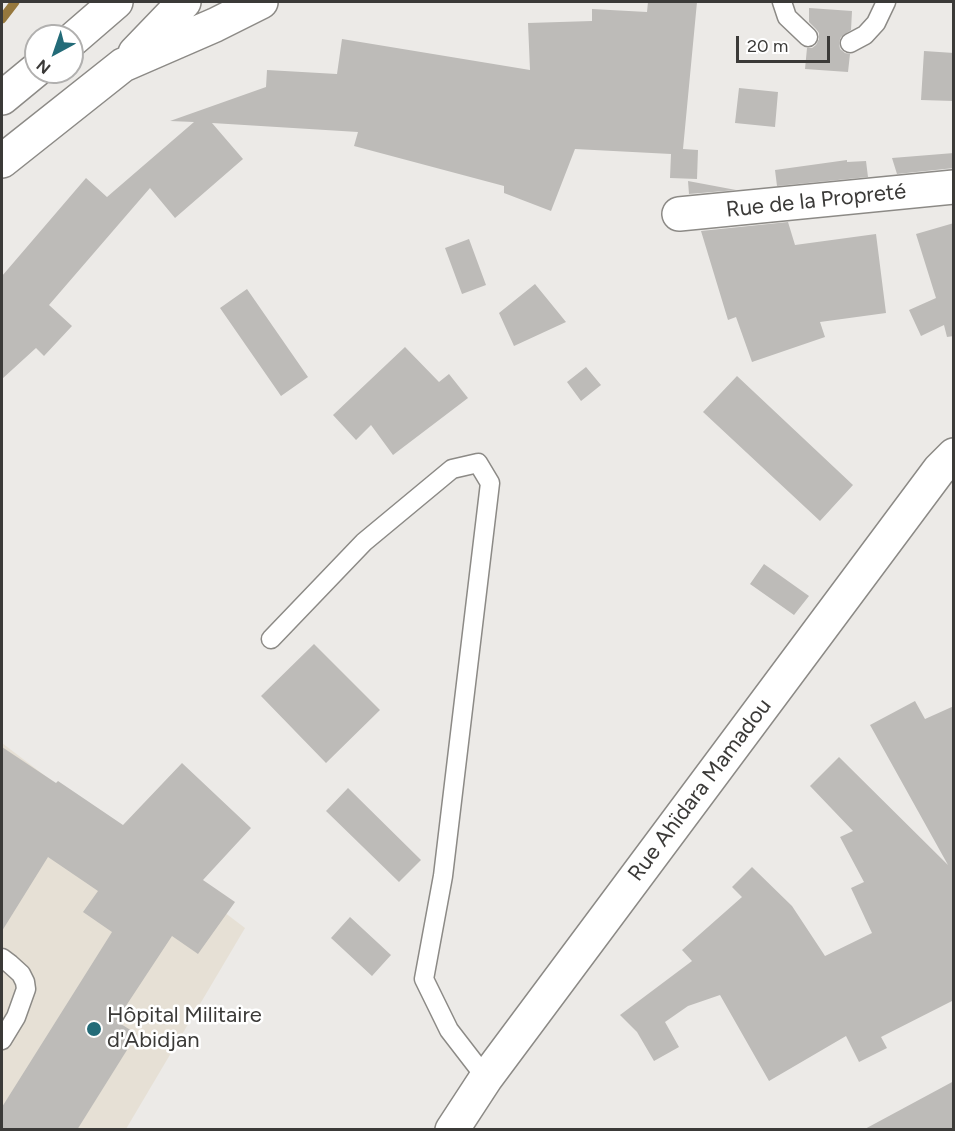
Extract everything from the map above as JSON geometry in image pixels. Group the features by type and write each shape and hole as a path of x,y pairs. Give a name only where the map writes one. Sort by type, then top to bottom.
{"street":[{"path":"2,161 123,65 184,2"},
{"path":"123,65 215,25 261,2"},
{"path":"84,29 109,5"},
{"path":"2,98 24,80"},
{"name":"Rue de la Propreté","path":"679,214 954,187"},
{"name":"Rue Ahïdara Mamadou","path":"452,1130 486,1078 925,489 954,455"}],"lane":[{"path":"782,2 787,17 808,37"},
{"path":"850,43 865,35 876,23 886,2"},
{"path":"272,639 364,542 452,469 478,463 490,483 443,876 423,979 449,1030 486,1078"},
{"path":"2,958 21,974 26,989 16,1017 2,1040"}],"shaded area":[{"name":"Hôpital Militaire d'Abidjan","path":"2,743 245,928 126,1129 2,1129"}],"building":[{"path":"648,2 697,2 683,149 698,150 697,179 670,178 671,154 575,149 551,211 504,193 504,186 354,146 358,132 212,123 243,159 175,218 150,188 49,305 72,326 44,356 36,348 2,379 2,276 86,178 107,197 194,122 170,121 266,87 267,70 337,74 342,39 530,70 528,23 592,21 592,9 647,12"},
{"path":"809,8 852,11 851,30 841,37 839,42 840,49 850,54 848,72 805,69 807,48 816,45 819,39 819,33 809,22"},
{"path":"924,51 954,53 954,101 921,100"},
{"path":"739,88 778,92 775,127 735,123"},
{"path":"954,153 954,168 897,174 892,158"},
{"path":"847,160 847,162 866,161 868,177 777,186 775,170"},
{"path":"688,181 736,190 689,194"},
{"path":"788,222 795,245 876,234 886,313 820,322 825,337 752,362 736,317 728,320 701,231"},
{"path":"954,223 954,336 947,337 944,325 921,336 909,310 936,298 916,234"},
{"path":"469,239 486,285 462,294 445,248"},
{"path":"535,284 566,322 514,346 499,313"},
{"path":"247,289 308,377 281,396 220,308"},
{"path":"405,347 439,382 449,374 468,398 393,455 371,425 356,440 333,415"},
{"path":"586,367 601,385 581,401 567,382"},
{"path":"737,376 853,485 820,521 703,412"},
{"path":"764,564 809,596 794,615 750,584"},
{"path":"314,644 380,710 326,763 261,696"},
{"path":"915,701 925,719 954,706 954,1000 881,1037 887,1048 859,1062 846,1036 769,1081 720,995 688,1006 665,1022 679,1047 654,1061 637,1032 620,1015 692,961 682,950 742,897 732,887 752,867 792,906 825,956 872,933 851,888 864,882 840,837 853,831 810,786 839,757 948,865 870,725"},
{"path":"2,747 123,825 182,763 251,828 203,880 235,902 198,954 172,936 116,1021 137,1034 77,1130 2,1130 2,1107 112,932 83,912 98,891 48,857 2,931"},
{"path":"348,788 421,860 399,882 326,811"},
{"path":"350,917 391,955 372,976 331,938"},
{"path":"954,1081 954,1130 863,1130"}],"waterway":[{"path":"2,19 15,2"}],"place":[{"name":"Hôpital Militaire d'Abidjan","path":"94,1029"}]}
